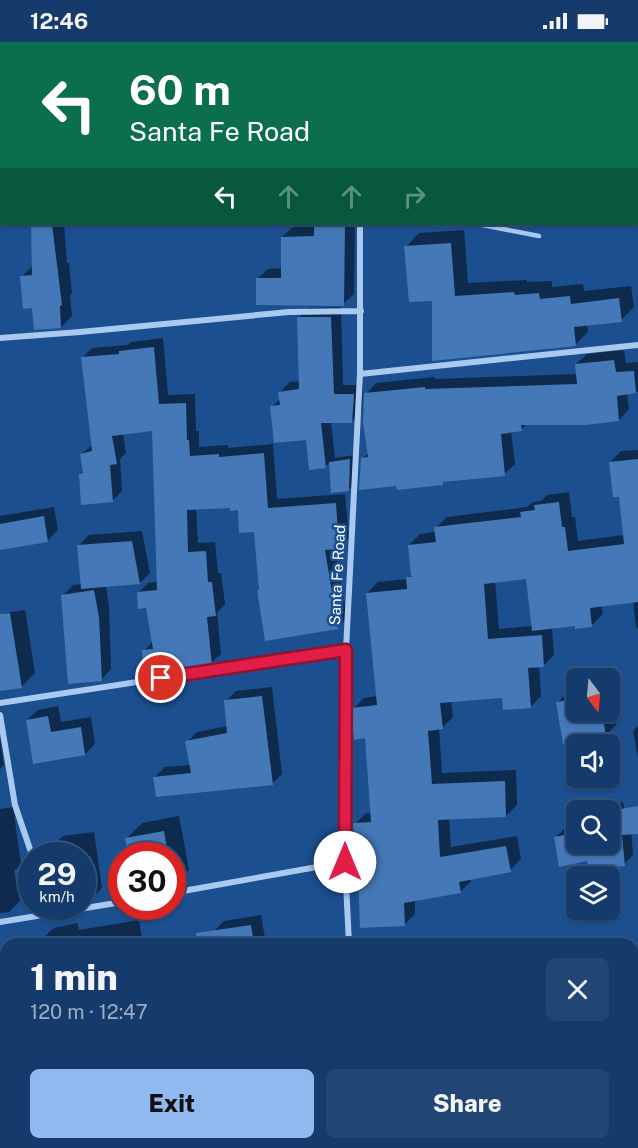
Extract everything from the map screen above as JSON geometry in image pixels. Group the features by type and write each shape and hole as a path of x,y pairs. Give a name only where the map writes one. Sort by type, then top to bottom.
{"street":[{"name":"Santa Fe Road","path":"349,938 345,862 346,650 360,374 360,225"},
{"path":"0,338 289,312 361,311"},
{"path":"360,374 638,345"},
{"path":"0,703 346,650"},
{"path":"0,715 15,805 28,842"},
{"path":"186,890 345,862"},
{"path":"0,922 18,918"}],"lane":[{"path":"482,225 539,236"}],"building":[{"path":"52,225 62,305 60,306 61,328 34,330 32,308 23,309 20,276 32,275 31,226"},
{"path":"314,225 345,225 344,306 256,305 256,278 281,278 281,237 314,236"},
{"path":"451,243 455,296 514,292 515,295 539,293 540,299 570,296 571,304 619,298 622,322 574,327 576,346 432,361 432,301 409,302 404,246"},
{"path":"297,317 331,317 334,394 354,394 352,423 321,423 326,468 309,470 306,440 274,443 270,406 280,405 278,392 299,389"},
{"path":"154,347 159,404 186,403 190,456 219,454 219,457 264,453 268,508 336,503 339,549 325,550 338,629 265,641 257,590 259,590 254,532 239,533 238,510 230,511 230,508 187,510 188,552 206,551 208,582 212,582 216,616 207,617 212,665 144,676 142,650 153,649 146,608 138,609 137,592 157,590 152,431 112,436 117,464 110,465 113,502 81,505 79,474 83,473 80,454 92,451 81,357 119,354 119,351"},
{"path":"614,360 616,372 634,371 636,393 617,396 619,421 586,425 521,425 522,431 501,434 505,476 443,482 443,485 397,490 396,486 359,490 361,458 368,457 363,422 364,393 425,387 425,389 577,384 575,364"},
{"path":"350,459 349,491 331,493 329,462"},
{"path":"638,459 638,602 590,608 592,627 575,629 575,626 532,631 526,579 484,584 488,639 542,635 544,667 528,668 531,708 503,710 502,698 440,703 443,729 428,731 432,784 505,781 506,817 438,820 440,857 506,846 511,872 459,882 461,893 404,903 405,926 360,928 357,846 354,846 353,823 371,822 365,738 354,740 351,708 377,705 366,593 407,589 406,577 411,577 408,545 436,542 434,527 521,517 520,512 535,510 534,505 559,502 568,551 624,544 619,497 613,497 609,462"},
{"path":"44,516 48,542 0,550 0,524"},
{"path":"132,541 140,584 81,589 77,545"},
{"path":"94,590 99,617 102,681 68,684 61,595"},
{"path":"10,613 22,688 0,691 0,614"},
{"path":"262,696 273,785 156,797 153,777 191,773 185,741 227,733 224,700"},
{"path":"566,700 566,722 604,722 606,734 566,734 566,744 563,744 556,702"},
{"path":"48,716 51,732 81,727 85,755 33,764 26,720"},
{"path":"638,806 638,834 622,835 625,866 588,866 587,861 559,867 554,837 566,835 566,854 620,854 620,809"},
{"path":"164,831 166,842 126,842 125,838"},
{"path":"251,925 253,938 196,938 196,933"}],"route":[{"path":"161,678 346,650 345,862"}]}
